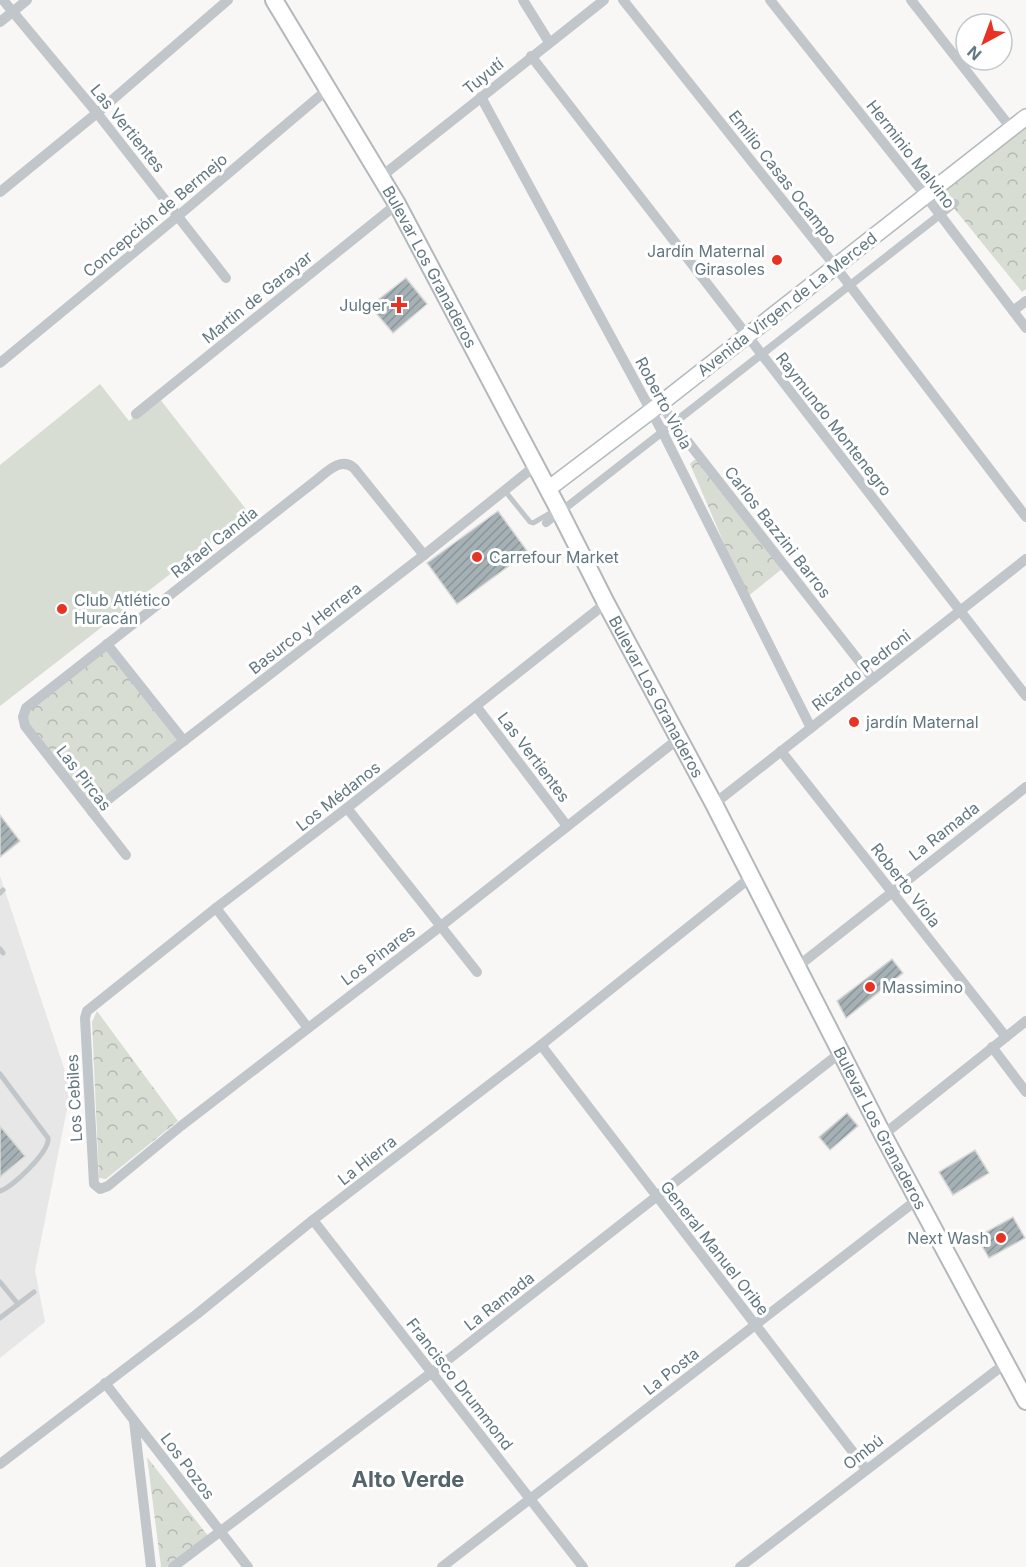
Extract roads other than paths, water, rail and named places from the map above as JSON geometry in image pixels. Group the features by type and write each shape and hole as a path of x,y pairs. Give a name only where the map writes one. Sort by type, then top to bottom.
{"main road":[{"name":"Bulevar Los Granaderos","path":"274,0 398,204 606,603 714,804 883,1136 1026,1401"},
{"name":"Avenida Virgen de La Merced","path":"548,489 1026,117"}],"street":[{"name":"Las Vertientes","path":"3,0 97,113 226,278"},
{"path":"0,22 27,0"},
{"path":"0,192 97,113 228,0"},
{"path":"524,0 549,42"},
{"name":"Tuyutí","path":"382,176 604,0"},
{"name":"Emilio Casas Ocampo","path":"623,0 835,266 1026,517"},
{"name":"Herminio Malvino","path":"770,0 925,195 1026,328"},
{"path":"911,0 1011,129"},
{"name":"Raymundo Montenegro","path":"531,56 1026,696"},
{"name":"Concepción de Bermejo","path":"0,363 328,89"},
{"name":"Roberto Viola","path":"481,97 656,407 663,432 811,728"},
{"name":"Avenida Virgen de La Merced","path":"546,523 559,510 674,424 955,203"},
{"name":"Martin de Garayar","path":"136,414 398,204"},
{"path":"1013,311 1026,301"},
{"name":"Carlos Bazzini Barros","path":"656,407 674,424 873,679"},
{"name":"Rafael Candia","path":"23,717 26,708 335,466 349,463 354,468 424,555"},
{"name":"Basurco y Herrera","path":"92,812 424,555 535,466"},
{"name":"Ricardo Pedroni","path":"714,804 1026,559"},
{"name":"Los Médanos","path":"87,1011 606,603"},
{"path":"107,644 184,741"},
{"name":"Las Vertientes","path":"476,706 567,826"},
{"name":"Las Pircas","path":"23,717 25,726 126,855"},
{"name":"Los Pinares","path":"94,1184 100,1189 108,1186 181,1126 441,926 678,739"},
{"name":"Roberto Viola","path":"781,752 1006,1037"},
{"name":"La Ramada","path":"797,967 1026,787"},
{"path":"347,808 477,972"},
{"name":"La Hierra","path":"0,1464 197,1314 313,1220 541,1045 751,878"},
{"path":"216,908 308,1028"},
{"name":"Los Cebiles","path":"87,1011 85,1018 94,1184"},
{"path":"883,1136 1026,1021"},
{"name":"General Manuel Oribe","path":"541,1045 866,1469"},
{"path":"992,1047 1026,1092"},
{"name":"La Ramada","path":"173,1567 431,1372 840,1053"},
{"name":"La Posta","path":"442,1567 918,1199"},
{"name":"Francisco Drummond","path":"313,1220 583,1567"},
{"name":"Ombú","path":"740,1567 1006,1363"},
{"name":"Los Pozos","path":"105,1383 248,1567"},
{"path":"133,1419 151,1567"}],"lane":[{"path":"504,490 534,524 559,510"},
{"path":"0,1074 48,1138 49,1143 43,1153 14,1183 0,1191"},
{"path":"0,1282 18,1304"},
{"path":"0,1318 34,1292"}],"place":[{"name":"Jardín Maternal Girasoles","path":"777,260"},
{"name":"Julger","path":"399,305"},
{"name":"Carrefour Market","path":"477,557"},
{"name":"Club Atlético Huracán","path":"62,609"},
{"name":"jardín Maternal","path":"854,722"},
{"name":"Massimino","path":"870,987"},
{"name":"Next Wash","path":"1001,1238"}],"district":[{"name":"Alto Verde","path":"408,1479"}]}
